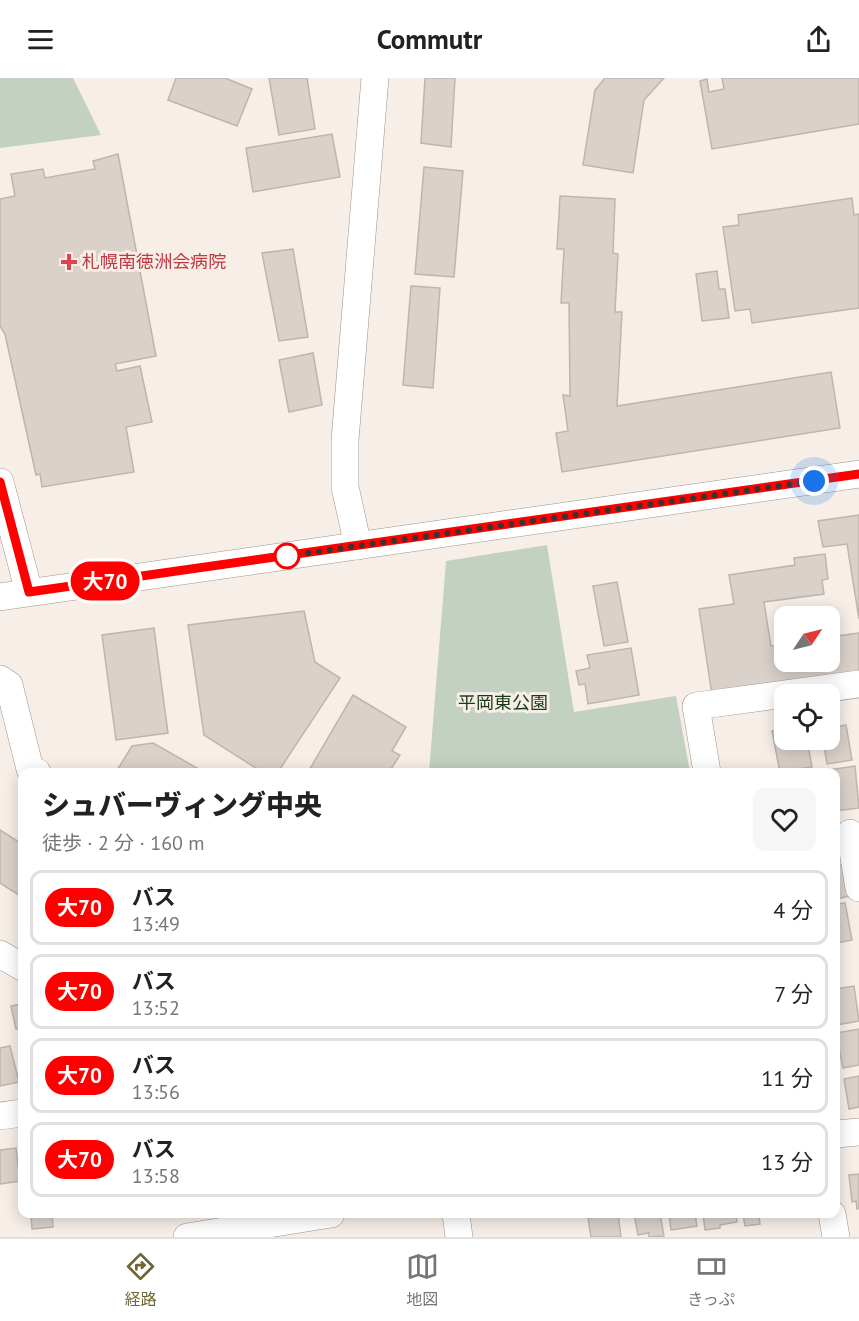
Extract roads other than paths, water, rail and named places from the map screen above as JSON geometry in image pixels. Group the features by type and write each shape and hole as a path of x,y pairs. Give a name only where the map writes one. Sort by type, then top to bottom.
{"street":[{"path":"358,546 345,487 345,440 375,78"},
{"path":"0,597 859,474"},
{"path":"0,482 29,592"},
{"path":"0,678 9,685 30,768"},
{"path":"706,768 696,706 859,684"},
{"path":"848,833 859,888"},
{"path":"0,954 18,965"},
{"path":"0,1116 18,1114"},
{"path":"840,1134 859,1132"},
{"path":"187,1237 274,1230 318,1218"},
{"path":"457,1218 459,1237"},
{"path":"833,1218 836,1237"}],"place":[{"name":"札幌南徳洲会病院","path":"69,262"}],"park label":[{"name":"平岡東公園","path":"503,703"}]}
